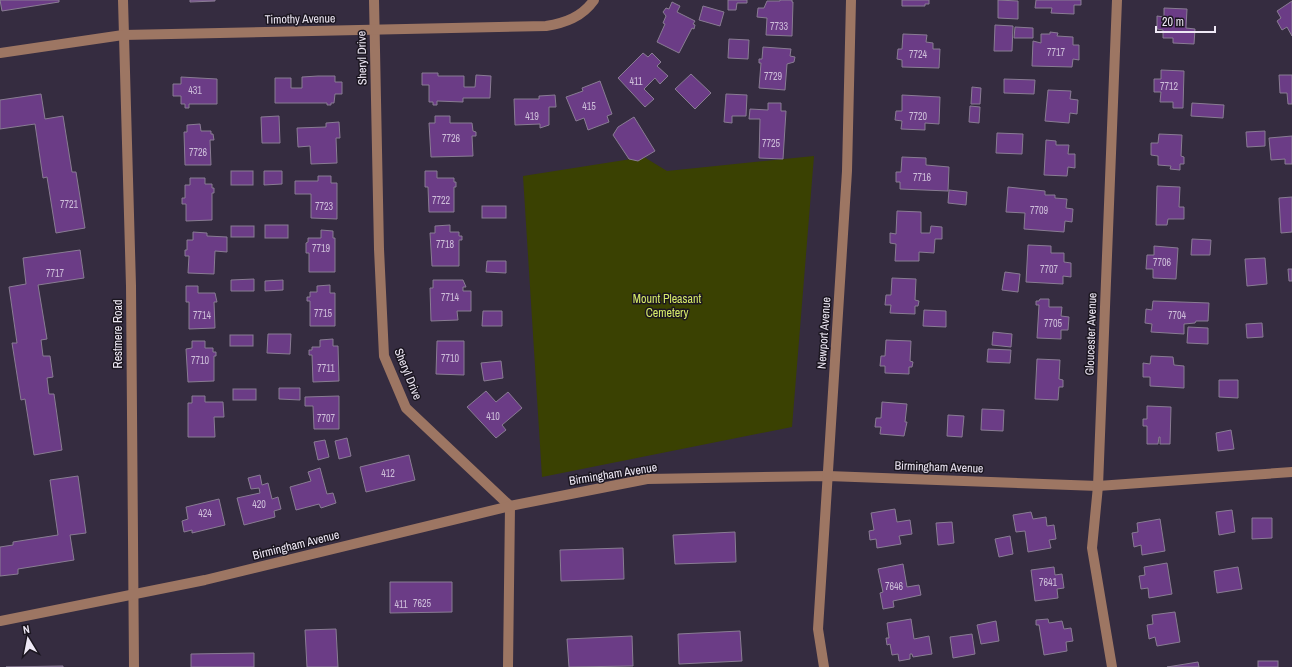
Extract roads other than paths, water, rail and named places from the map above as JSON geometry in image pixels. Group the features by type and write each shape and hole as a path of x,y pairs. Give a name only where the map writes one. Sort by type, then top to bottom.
{"street":[{"name":"Restmere Road","path":"123,0 131,286 134,667"},
{"name":"Sheryl Drive","path":"374,0 379,249 384,356 406,408 510,506"},
{"name":"Timothy Avenue","path":"0,54 123,35 374,31 546,26 563,23 576,17 588,8 594,0"},
{"name":"Newport Avenue","path":"824,667 818,629 847,172 851,0"},
{"name":"Gloucester Avenue","path":"1112,667 1092,548 1098,486 1117,0"},
{"name":"Birmingham Avenue","path":"0,621 205,580 510,506 647,479 828,476 1098,486 1292,472"},
{"path":"508,667 510,506"}],"park label":[{"name":"Mount Pleasant Cemetery","path":"667,306"}]}
